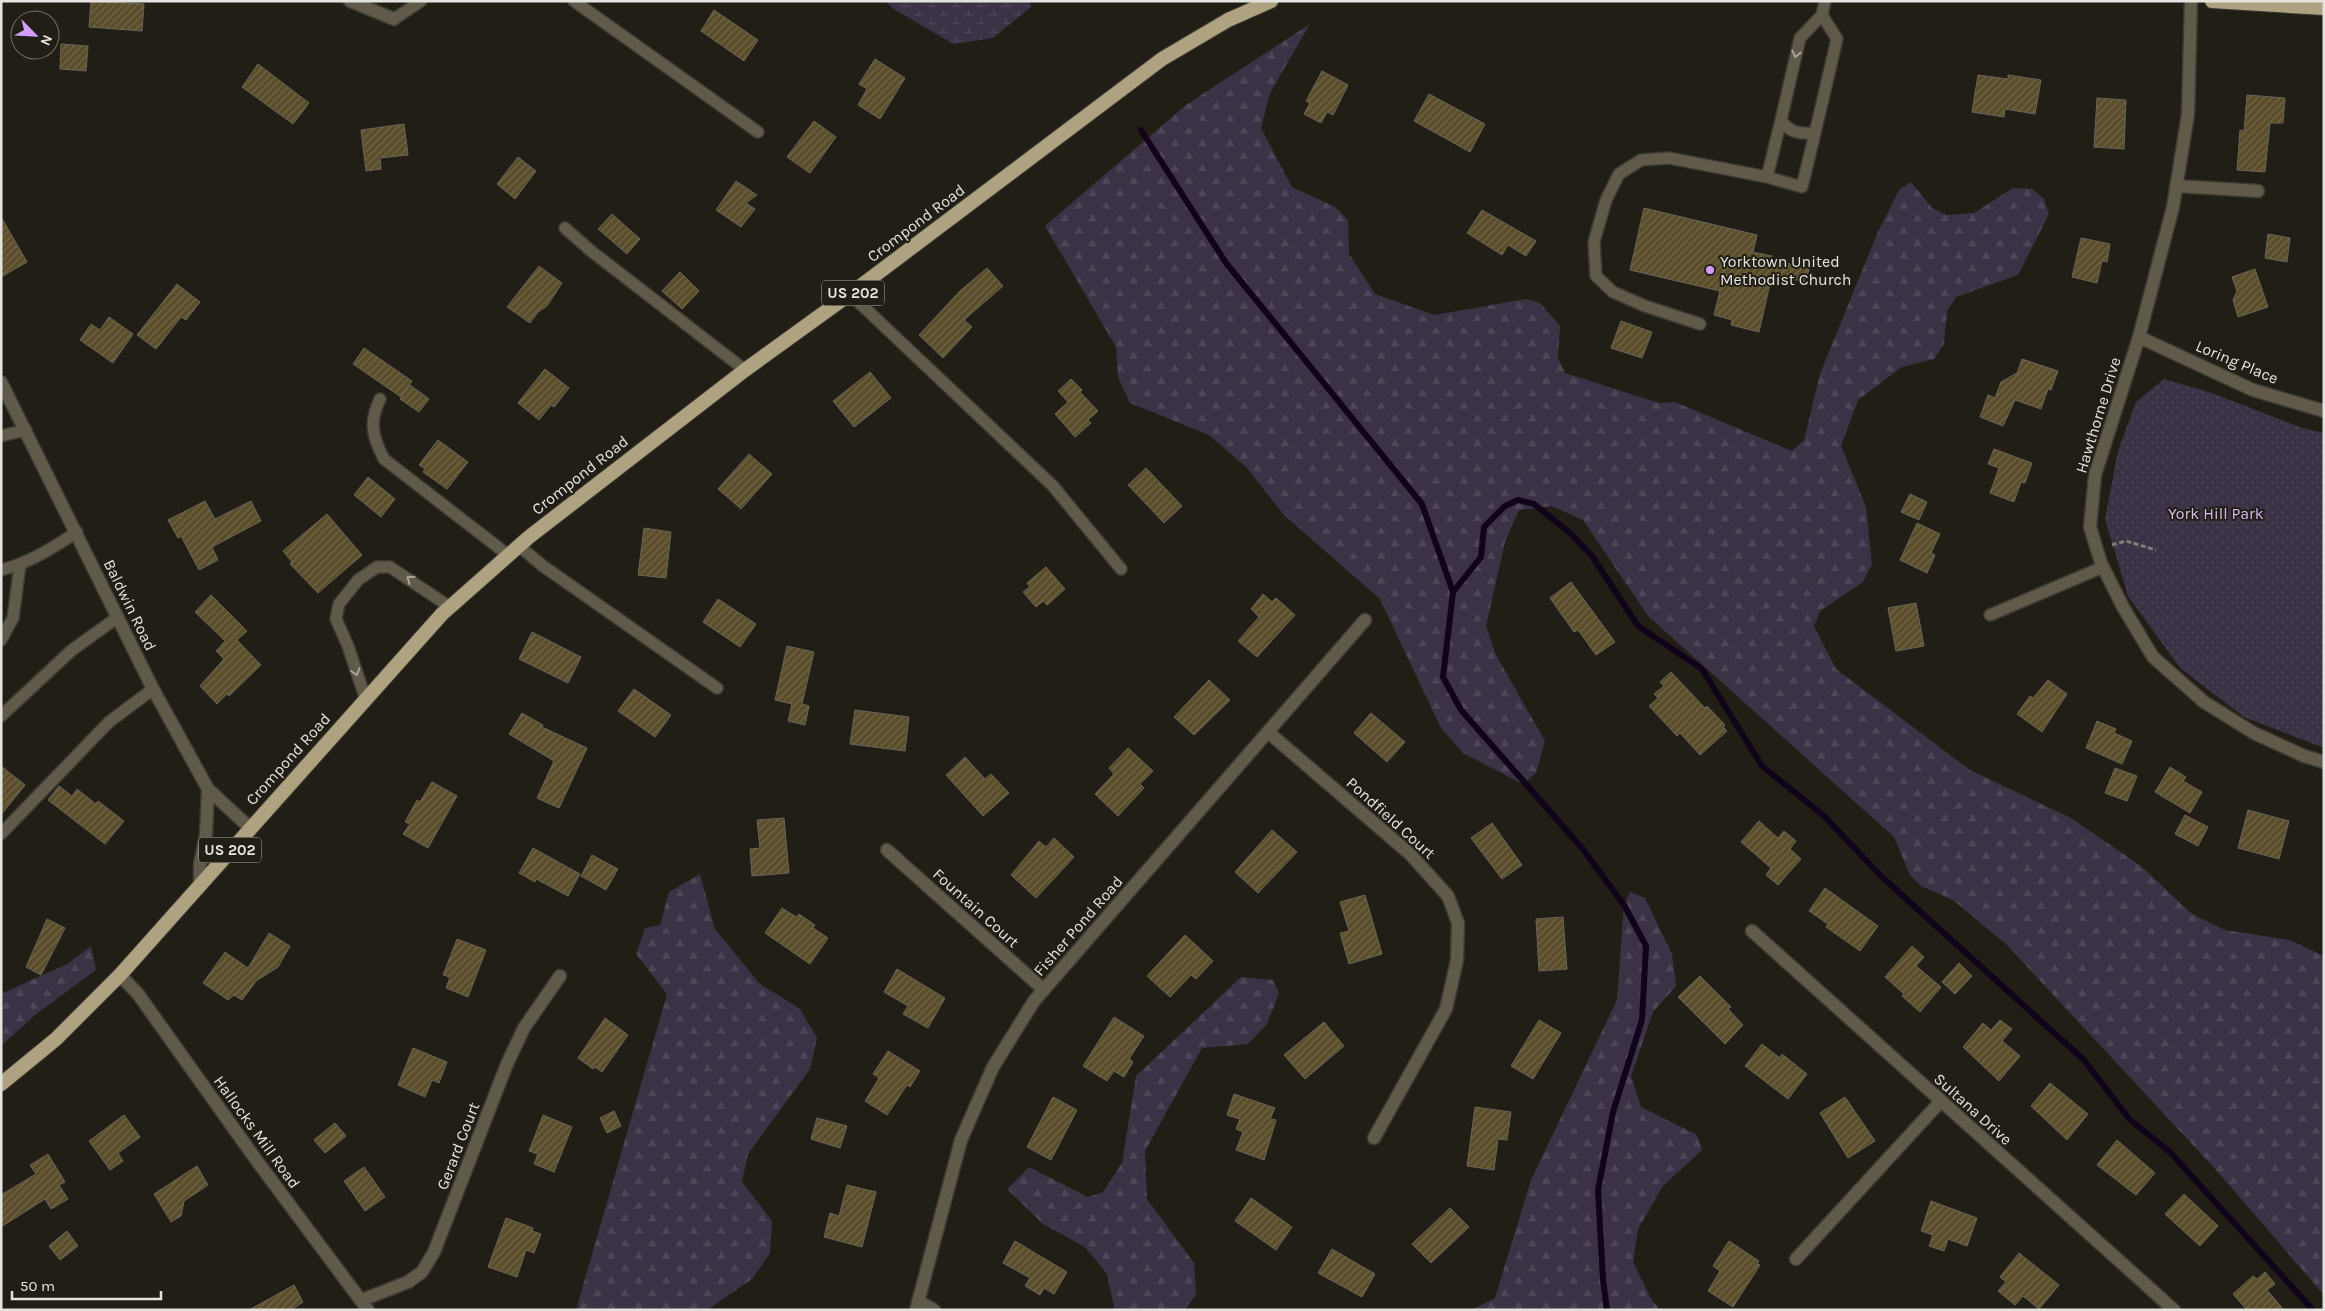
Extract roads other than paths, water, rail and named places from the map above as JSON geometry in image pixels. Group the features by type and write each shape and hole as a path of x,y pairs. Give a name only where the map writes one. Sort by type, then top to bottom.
{"highway":[{"name":"Crompond Road","path":"1,1084 56,1038 120,975 200,883 450,607 519,546 745,370 850,294 1162,59 1228,20 1271,1"},
{"path":"2212,1 2324,8"}],"street":[{"path":"350,1 394,19"},
{"name":"Hawthorne Drive","path":"2191,1 2188,114 2173,207 2140,337 2095,475 2090,527 2103,568 2123,607 2153,657 2204,702 2254,733 2304,756 2324,762"},
{"path":"2176,186 2258,191"},
{"name":"Loring Place","path":"2140,337 2253,390 2324,411"},
{"name":"Baldwin Road","path":"1,382 77,532 153,689 208,789 250,828"},
{"name":"Fisher Pond Road","path":"917,1305 960,1140 993,1067 1034,1001 1365,620"},
{"name":"Pondfield Court","path":"1268,732 1410,854 1448,896 1458,923 1457,960 1446,1009 1374,1138"},
{"path":"200,883 200,864 206,835 208,789"},
{"name":"Fountain Court","path":"887,850 1044,990"},
{"name":"Sultana Drive","path":"1752,931 2174,1310"},
{"name":"Hallocks Mill Road","path":"120,975 138,994 257,1161 365,1305"},
{"name":"Gerard Court","path":"365,1305 408,1282 422,1272 434,1252 507,1064 524,1028 560,976"},
{"path":"1796,1259 1941,1102"},
{"path":"917,1305 934,1310"}],"lane":[{"path":"394,19 421,1"},
{"path":"574,1 758,132"},
{"path":"1767,177 1800,38 1822,15 1825,1"},
{"path":"1700,324 1645,306 1613,292 1596,276 1594,242 1606,200 1619,174 1641,160 1669,158 1767,177 1802,187 1837,39 1822,15"},
{"path":"1781,120 1786,129 1802,134 1815,133"},
{"path":"565,228 591,251 745,370"},
{"path":"850,294 1053,486 1121,569"},
{"path":"380,399 373,414 374,440 384,459 508,556"},
{"path":"1,436 26,430"},
{"path":"1,570 20,565 43,554 77,532"},
{"path":"519,546 543,566 717,688"},
{"path":"1,640 13,618 20,565"},
{"path":"366,700 348,646 336,619 339,604 358,580 377,566 390,567 450,607"},
{"path":"1990,615 2103,568"},
{"path":"1,716 72,650 118,616"},
{"path":"1,834 109,722 153,689"}],"waterway":[{"path":"1141,130 1226,263 1422,504 1453,592 1443,677 1461,710 1582,848 1624,905 1646,946 1642,1020 1613,1112 1598,1190 1603,1280 1607,1310"},
{"path":"1453,592 1481,557 1484,527 1505,506 1518,500 1534,504 1570,533 1592,556 1638,626 1702,669 1762,766 1824,816 1881,876 2084,1060 2130,1120 2169,1151 2313,1310"}],"place":[{"name":"Yorktown United Methodist Church","path":"1710,270"}],"park label":[{"name":"York Hill Park","path":"2216,513"}]}
